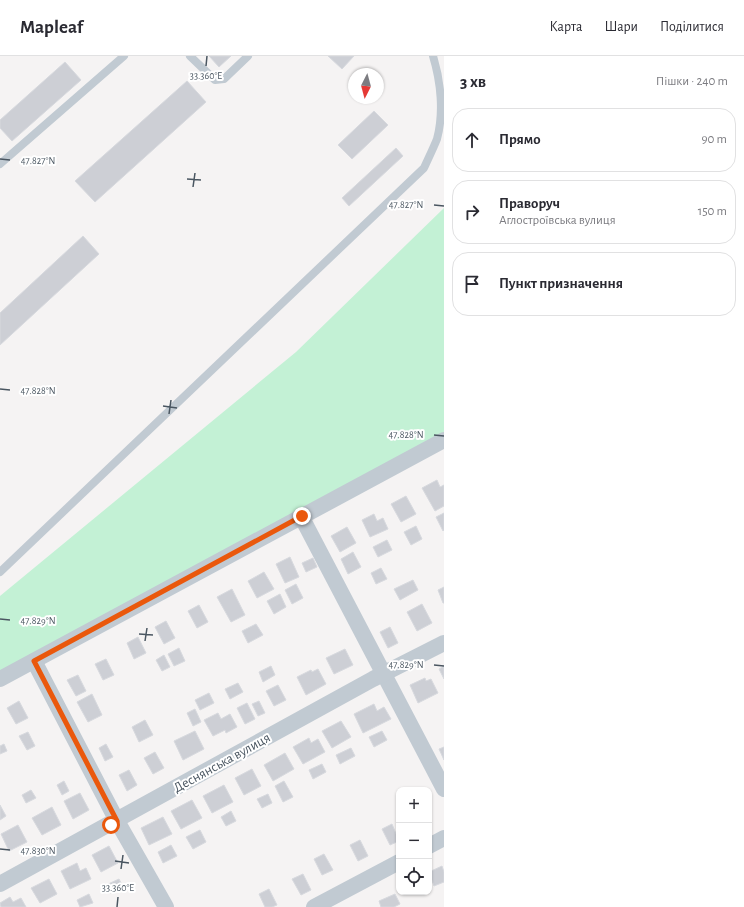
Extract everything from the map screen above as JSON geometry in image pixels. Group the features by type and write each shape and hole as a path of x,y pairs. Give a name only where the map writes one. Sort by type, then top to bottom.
{"street":[{"path":"0,679 444,440"},
{"path":"302,516 444,789"},
{"name":"Деснянська вулиця","path":"0,884 383,674 444,643"},
{"path":"34,661 117,821 166,907"},
{"path":"432,844 444,838"},
{"path":"314,907 396,864"}],"lane":[{"path":"0,164 124,56"},
{"path":"190,56 215,80 224,79 248,56"},
{"path":"0,572 424,168 437,138 442,104 439,76 433,56"}],"green space":[{"path":"444,208 444,440 0,679 0,596 296,352"}],"building":[{"path":"209,56 231,56 219,67"},
{"path":"328,56 354,56 342,69"},
{"path":"65,62 81,80 12,141 0,128 0,120"},
{"path":"187,81 206,102 95,202 75,181"},
{"path":"374,111 388,125 352,159 338,145"},
{"path":"396,148 403,156 349,206 342,198"},
{"path":"83,236 99,254 0,345 0,313"},
{"path":"437,480 440,487 444,485 444,506 435,511 422,488"},
{"path":"406,496 416,514 401,522 391,504"},
{"path":"444,513 444,530 443,531 436,517"},
{"path":"374,514 377,521 383,518 388,529 370,537 362,520"},
{"path":"416,526 422,539 411,545 404,532"},
{"path":"347,527 356,543 340,552 331,536"},
{"path":"387,540 392,550 378,557 373,547"},
{"path":"353,552 361,567 348,574 341,559"},
{"path":"290,557 299,577 285,583 276,564"},
{"path":"313,558 317,567 306,572 302,563"},
{"path":"381,568 387,579 376,584 371,573"},
{"path":"264,572 274,589 257,598 248,581"},
{"path":"413,580 418,590 400,600 394,589"},
{"path":"296,584 303,598 292,604 285,590"},
{"path":"444,587 444,603 443,603 438,590"},
{"path":"232,589 245,615 231,622 217,597"},
{"path":"280,594 286,607 274,614 267,601"},
{"path":"422,604 432,623 417,631 407,612"},
{"path":"199,605 208,622 197,628 188,611"},
{"path":"166,621 175,638 164,644 155,627"},
{"path":"256,624 263,635 248,643 242,631"},
{"path":"390,627 398,643 388,648 380,632"},
{"path":"138,637 146,653 134,659 127,643"},
{"path":"179,648 185,661 174,666 168,654"},
{"path":"345,649 353,665 334,674 326,658"},
{"path":"164,655 170,667 162,671 156,660"},
{"path":"106,659 114,675 103,680 95,664"},
{"path":"271,666 275,675 263,682 259,672"},
{"path":"444,666 444,679 439,669"},
{"path":"318,669 326,684 306,695 297,677 311,670 312,672"},
{"path":"78,675 86,691 76,696 67,680"},
{"path":"425,678 426,681 431,679 438,693 418,703 410,685"},
{"path":"238,683 243,692 230,699 225,689"},
{"path":"278,685 286,700 274,706 266,691"},
{"path":"209,693 214,703 200,710 195,700"},
{"path":"92,694 102,715 88,722 77,702"},
{"path":"19,701 28,718 16,724 7,708"},
{"path":"259,701 265,713 258,716 252,704"},
{"path":"247,703 255,719 245,724 237,708"},
{"path":"374,704 377,711 384,707 391,719 363,733 354,714"},
{"path":"195,709 201,722 193,726 187,713"},
{"path":"218,713 221,719 230,714 237,727 226,733 225,730 213,736 204,720"},
{"path":"145,720 153,735 139,742 132,727"},
{"path":"341,721 351,737 332,748 322,731"},
{"path":"195,731 204,749 183,760 174,741"},
{"path":"382,731 387,740 374,747 369,737"},
{"path":"28,732 35,746 27,750 19,736"},
{"path":"309,738 311,743 318,739 325,752 303,764 293,747"},
{"path":"4,744 7,751 0,754 0,746"},
{"path":"106,744 113,757 105,761 99,748"},
{"path":"444,747 444,760 439,749"},
{"path":"351,748 355,756 340,764 336,755"},
{"path":"155,752 164,768 153,774 144,758"},
{"path":"285,753 294,769 273,781 264,765"},
{"path":"322,764 326,772 313,779 309,770"},
{"path":"252,769 261,786 244,795 235,778"},
{"path":"129,770 137,785 127,791 119,775"},
{"path":"64,781 69,791 62,795 57,785"},
{"path":"284,781 293,797 283,802 275,786"},
{"path":"224,785 233,802 212,813 203,796"},
{"path":"31,790 36,798 26,803 22,795"},
{"path":"80,793 89,810 73,819 64,801"},
{"path":"268,794 272,803 262,808 257,799"},
{"path":"192,800 202,818 181,829 171,811"},
{"path":"0,805 6,816 0,820"},
{"path":"52,807 61,825 42,835 32,818"},
{"path":"231,811 236,821 226,826 221,817"},
{"path":"163,817 172,834 149,845 141,828"},
{"path":"392,824 396,834 396,842 390,845 382,829"},
{"path":"18,825 27,842 9,851 1,834"},
{"path":"200,830 206,842 193,849 186,837"},
{"path":"360,840 368,856 358,861 350,845"},
{"path":"171,845 177,856 163,863 158,852"},
{"path":"109,846 118,863 101,872 92,855"},
{"path":"324,854 333,870 322,875 314,859"},
{"path":"77,863 80,871 86,868 91,879 70,889 61,871"},
{"path":"442,866 444,872 444,882 434,886 432,880 432,871"},
{"path":"303,874 311,890 301,895 292,879"},
{"path":"49,879 57,894 40,903 31,888"},
{"path":"119,879 123,887 110,893 106,885"},
{"path":"269,889 277,905 265,907 259,894"},
{"path":"89,894 93,903 80,907 77,900"},
{"path":"395,894 400,904 394,907 381,907 379,901"},
{"path":"10,897 13,902 21,898 26,907 1,907 0,903"}],"route":[{"path":"111,825 117,821 34,661 302,516"}]}
